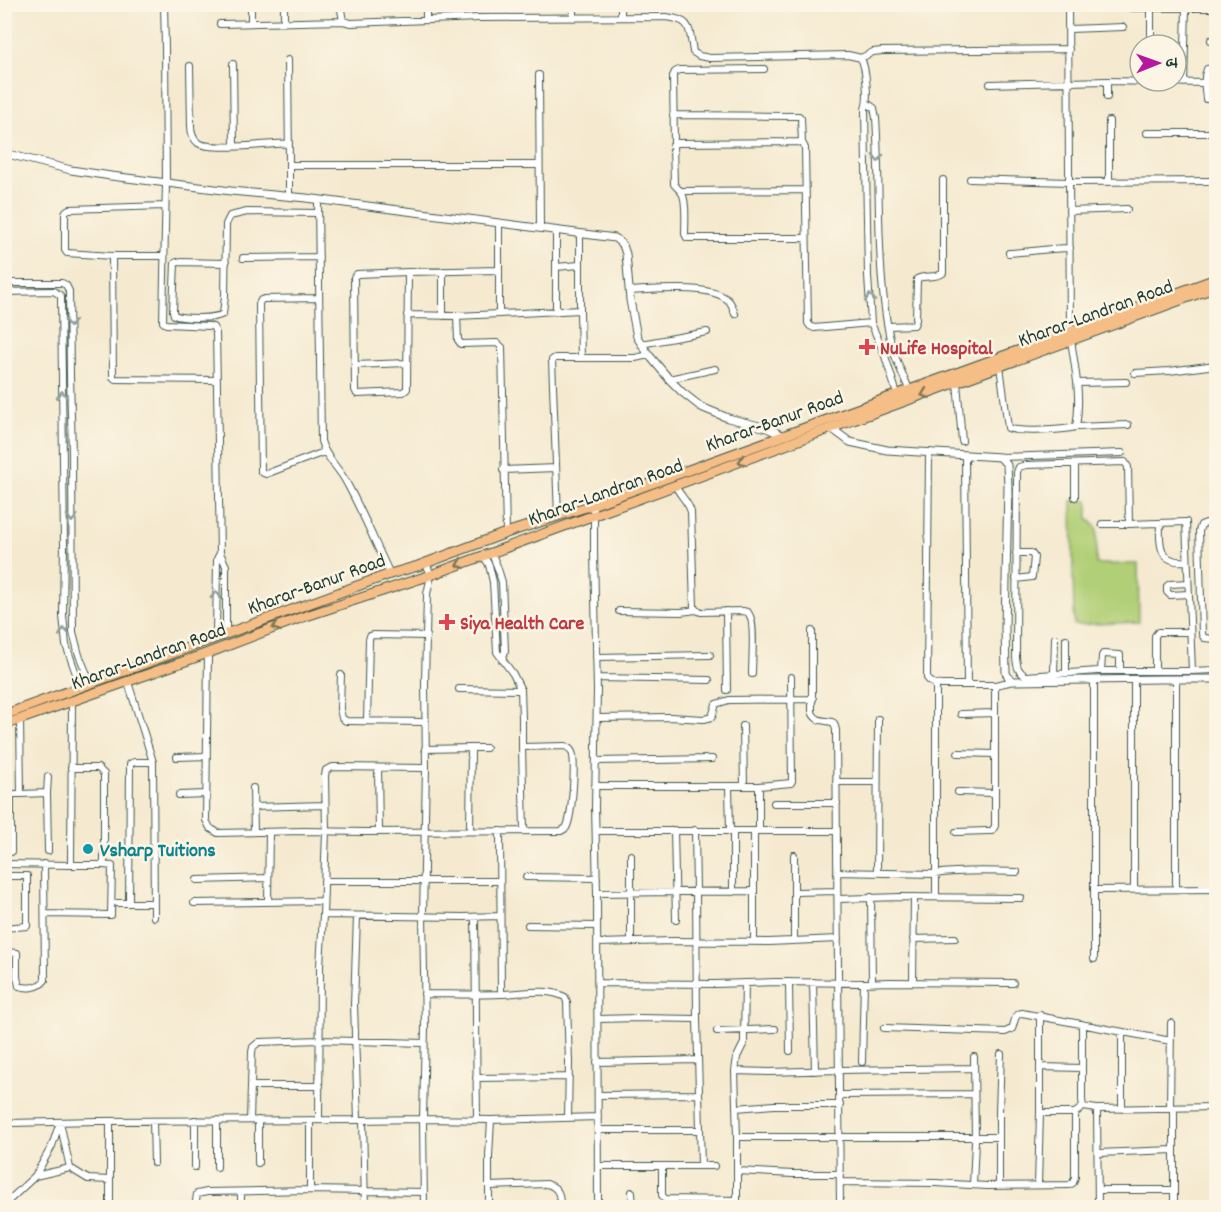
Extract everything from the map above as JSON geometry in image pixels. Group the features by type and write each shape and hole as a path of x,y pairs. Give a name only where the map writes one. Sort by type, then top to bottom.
{"highway":[{"name":"Kharar-Banur Road","path":"4,715 506,533 558,516 593,509 785,440 888,402 897,393 1071,337 1216,279"},
{"name":"Kharar-Landran Road","path":"4,725 300,618 430,575 487,554 593,509 675,485 785,440 831,428 888,402 957,382 1071,337 1216,287"}],"street":[{"path":"164,4 166,183 163,322 210,326 215,330 220,553 226,566 226,635"},
{"path":"250,23 251,4"},
{"path":"284,4 284,23"},
{"path":"340,4 343,21"},
{"path":"426,4 426,20"},
{"path":"573,4 573,18"},
{"path":"621,4 621,17"},
{"path":"1068,4 1071,337 1078,383 1076,427"},
{"path":"1151,7 1151,33"},
{"path":"1131,8 1216,8"},
{"path":"1185,33 1186,9"},
{"path":"220,24 343,21 351,23 479,18 666,17 685,21 691,36 693,52 710,58 848,55 861,58 870,53 882,51 1069,49"},
{"path":"1069,29 1123,27"},
{"path":"861,58 864,66 867,103 865,109 868,276 871,323 897,393"},
{"path":"288,60 289,196"},
{"path":"233,64 234,146"},
{"path":"190,66 190,107 194,139 202,145 289,143"},
{"path":"1216,68 1207,69 1205,74 1206,99 1216,99"},
{"path":"764,69 679,70 675,72 673,76 674,184 681,191 805,190"},
{"path":"539,75 540,228"},
{"path":"1107,81 1107,97"},
{"path":"990,84 1128,82"},
{"path":"1188,83 1205,83"},
{"path":"867,103 874,108 876,118 880,265 888,326 896,361 909,389"},
{"path":"674,115 799,116 801,118 802,143 805,147 807,318 810,326 814,328 871,323"},
{"path":"1108,121 1110,182"},
{"path":"1147,133 1216,134"},
{"path":"674,144 802,143"},
{"path":"4,153 71,170 615,238 621,242 626,254 629,291 637,337 669,379 701,407 728,418 767,428 785,440"},
{"path":"289,165 539,165"},
{"path":"970,179 1070,182 1216,181"},
{"path":"888,326 914,324 917,279 943,273 943,180"},
{"path":"681,191 684,199 687,238 806,238"},
{"path":"318,200 321,441 324,452 344,479 390,574"},
{"path":"164,256 112,256 67,253 65,250 66,211 69,209 165,206"},
{"path":"1070,211 1127,209"},
{"path":"226,263 180,261 176,263 174,315 215,317 223,314 225,303 226,263 226,224 230,216 247,212 318,213"},
{"path":"499,223 500,314"},
{"path":"556,230 556,312"},
{"path":"580,233 581,358"},
{"path":"1009,252 1070,248"},
{"path":"112,256 113,377 115,379 217,380"},
{"path":"243,258 319,257"},
{"path":"556,267 579,265"},
{"path":"408,272 406,363 408,387 403,392 359,395 355,390 353,280 355,275 408,272 499,270"},
{"path":"443,271 443,316"},
{"path":"4,283 62,283 69,291 73,632 86,686"},
{"path":"58,292 66,285"},
{"path":"629,291 708,290 726,298 735,314"},
{"path":"4,292 54,291 61,296 64,635 66,645 86,686"},
{"path":"318,298 264,299 259,304 261,472 266,474 324,452"},
{"path":"407,315 457,316 580,310"},
{"path":"457,316 458,340 461,344 497,343 502,347 506,533"},
{"path":"641,344 707,332"},
{"path":"558,516 552,360 555,358 635,358 649,355"},
{"path":"355,365 406,363"},
{"path":"1135,373 1216,365"},
{"path":"1000,366 1008,428 1039,430 1128,425"},
{"path":"669,379 715,369"},
{"path":"957,382 962,441"},
{"path":"1078,383 1126,382"},
{"path":"62,422 72,421"},
{"path":"831,428 850,442 857,444 887,450 929,454 1000,457 1122,453"},
{"path":"929,454 926,673 929,681 936,685 967,686 994,685 1014,681 1216,679"},
{"path":"965,456 967,686"},
{"path":"1000,457 1005,461 1008,471 1006,673 1014,681"},
{"path":"1129,524 1128,466 1125,462 1019,467 1017,472 1017,667 1019,672 1026,676 1101,671 1216,670"},
{"path":"1075,464 1076,497"},
{"path":"504,470 556,468"},
{"path":"675,485 692,512 696,610"},
{"path":"63,500 73,500"},
{"path":"593,509 597,678 595,786 598,943 598,1208"},
{"path":"1102,524 1186,522 1192,671"},
{"path":"1160,523 1162,551 1167,558 1173,561 1187,561"},
{"path":"1216,523 1201,525 1199,531 1202,634 1209,640 1216,639"},
{"path":"216,638 217,559 220,553"},
{"path":"1017,553 1031,553 1034,557 1032,577 1017,579"},
{"path":"487,554 500,574 503,588 505,651 502,660 513,674 520,690 524,831"},
{"path":"424,1208 423,916 427,594 430,575 426,562"},
{"path":"1188,583 1170,584 1167,586 1167,592 1170,595 1189,594"},
{"path":"619,611 743,610 752,618 752,674"},
{"path":"726,611 727,690"},
{"path":"812,631 812,712 817,719 832,722 836,726 840,1208"},
{"path":"1155,671 1156,634 1158,632 1191,632"},
{"path":"367,721 370,636 427,636"},
{"path":"1054,674 1055,638"},
{"path":"1066,639 1066,673"},
{"path":"206,641 208,653 206,820 210,828 218,834 326,831 561,831 566,828 570,817 573,753 565,746 522,747"},
{"path":"1101,671 1102,656 1117,654 1120,655 1120,671"},
{"path":"596,657 710,655"},
{"path":"341,675 340,709 342,718 346,721 425,722"},
{"path":"595,786 789,784 792,781 791,677"},
{"path":"597,678 710,680"},
{"path":"1134,679 1134,889"},
{"path":"1176,679 1176,889"},
{"path":"1094,680 1094,959"},
{"path":"128,682 153,762 154,917"},
{"path":"936,685 936,897"},
{"path":"956,832 988,831 994,829 995,826 994,685"},
{"path":"459,689 520,690"},
{"path":"597,718 704,719 712,717 716,704 724,701 813,699"},
{"path":"70,865 72,702"},
{"path":"961,714 995,714"},
{"path":"20,719 21,794"},
{"path":"877,873 878,719"},
{"path":"743,726 744,786"},
{"path":"470,831 471,748"},
{"path":"426,749 486,748"},
{"path":"958,753 995,754"},
{"path":"177,757 207,756"},
{"path":"596,761 711,759"},
{"path":"129,903 130,764 140,761 153,762"},
{"path":"319,1119 320,966 326,831 326,770 333,767 426,768"},
{"path":"71,768 98,768 104,774 104,865"},
{"path":"378,768 379,832"},
{"path":"48,777 48,851"},
{"path":"836,782 878,782"},
{"path":"729,786 733,891"},
{"path":"754,942 753,891 759,786"},
{"path":"253,788 254,832"},
{"path":"958,792 995,793"},
{"path":"11,852 11,794 47,793"},
{"path":"179,795 206,794"},
{"path":"774,803 837,803"},
{"path":"253,807 325,805"},
{"path":"674,830 676,920"},
{"path":"695,830 701,1166"},
{"path":"500,831 501,994"},
{"path":"596,831 837,831"},
{"path":"268,902 269,832"},
{"path":"631,855 632,941"},
{"path":"794,855 794,940"},
{"path":"4,864 112,866 111,915 45,914"},
{"path":"4,952 17,953 19,986 36,987 43,983 45,980 44,864"},
{"path":"837,872 935,874 1017,872"},
{"path":"4,876 27,876 27,926 4,928"},
{"path":"526,877 597,878"},
{"path":"197,879 268,878"},
{"path":"324,881 500,881"},
{"path":"1095,890 1216,889"},
{"path":"597,893 753,891"},
{"path":"795,892 871,897 1021,898"},
{"path":"871,897 872,982"},
{"path":"913,981 914,897"},
{"path":"194,903 323,901"},
{"path":"117,903 153,903"},
{"path":"323,915 500,916"},
{"path":"357,916 355,1042 365,1208"},
{"path":"475,917 477,1119"},
{"path":"528,925 597,926"},
{"path":"913,939 955,938"},
{"path":"598,943 838,939"},
{"path":"598,983 913,981 1013,983"},
{"path":"789,982 790,1051"},
{"path":"813,982 815,1071"},
{"path":"737,1208 735,1071 737,1057 744,1043 745,983"},
{"path":"862,1062 864,983"},
{"path":"424,994 535,992 565,997 567,1002 568,1118"},
{"path":"884,1028 1005,1032 1012,1029 1018,1013 1171,1041"},
{"path":"1038,1185 1040,1016"},
{"path":"598,1019 697,1018"},
{"path":"1082,1023 1083,1107"},
{"path":"1171,1023 1174,1208"},
{"path":"717,1031 775,1029"},
{"path":"1122,1032 1122,1109"},
{"path":"250,1120 252,1052 255,1044 264,1041 320,1040 424,1043"},
{"path":"999,1185 1001,1054"},
{"path":"973,1185 974,1057"},
{"path":"597,1062 698,1060"},
{"path":"1040,1067 1082,1068"},
{"path":"735,1071 974,1068"},
{"path":"476,1078 568,1077"},
{"path":"251,1086 320,1086"},
{"path":"598,1095 698,1094"},
{"path":"840,1095 974,1094"},
{"path":"736,1108 840,1105"},
{"path":"1040,1113 1076,1113 1083,1107 1097,1109 1216,1107"},
{"path":"1097,1109 1098,1208"},
{"path":"840,1182 1069,1185 1074,1180 1076,1113"},
{"path":"10,1123 153,1120 491,1120 598,1117"},
{"path":"153,1120 154,1163"},
{"path":"195,1120 195,1167"},
{"path":"217,1120 217,1167"},
{"path":"258,1120 258,1163"},
{"path":"310,1120 310,1190"},
{"path":"489,1208 491,1120"},
{"path":"110,1121 110,1208"},
{"path":"60,1122 70,1168"},
{"path":"4,1205 35,1176 52,1146 60,1122"},
{"path":"599,1130 700,1130"},
{"path":"737,1137 999,1137"},
{"path":"1098,1153 1174,1150"},
{"path":"598,1166 714,1166"},
{"path":"662,1167 664,1199 737,1200"},
{"path":"35,1176 70,1168 88,1179 110,1180"},
{"path":"736,1171 840,1174"},
{"path":"489,1186 547,1184 558,1191 560,1208"},
{"path":"195,1208 195,1198 200,1192 310,1190 424,1192"},
{"path":"1098,1190 1174,1190"},
{"path":"241,1192 241,1208"},
{"path":"632,1192 633,1208"}],"green space":[{"path":"1072,501 1088,501 1088,518 1097,528 1096,564 1138,564 1139,622 1074,625"}],"place":[{"name":"NuLife Hospital","path":"867,347"},
{"name":"Siya Health Care","path":"447,622"},
{"name":"Vsharp Tuitions","path":"88,849"}]}
